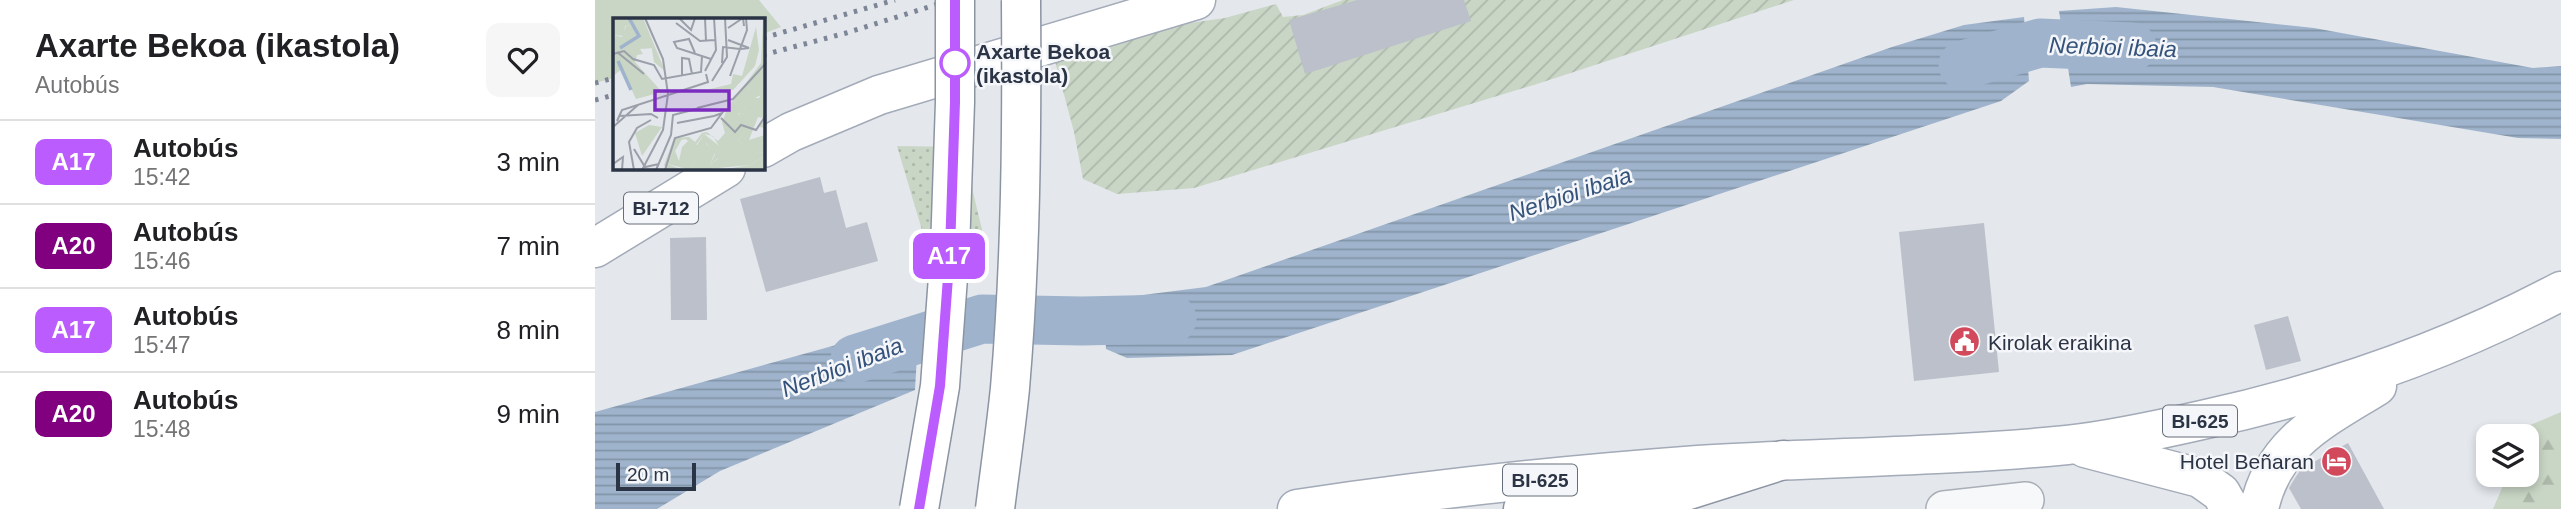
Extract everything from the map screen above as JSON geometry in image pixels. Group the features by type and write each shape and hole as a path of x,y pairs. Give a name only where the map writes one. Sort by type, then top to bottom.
{"main road":[{"path":"919,509 940,386 950,250 955,0"},
{"path":"995,509 1010,388 1018,254 1021,0"},
{"path":"765,147 792,132 879,95 1196,0"},
{"name":"BI-712","path":"595,248 723,170"},
{"name":"BI-625","path":"1297,509 1511,482 1697,465 2069,444 2165,428 2249,410 2349,380 2490,326 2561,291"},
{"path":"2259,509 2269,474 2293,443 2316,425 2435,349"},
{"path":"2069,444 2200,478 2221,494 2230,509"},
{"path":"1523,509 1679,493 1783,460"}],"street":[{"path":"1944,509 2026,500"}],"green space":[{"path":"595,0 759,0 781,27 765,33 765,18 613,18 613,78 595,83"},
{"path":"1343,0 1794,0 1537,84 1194,188 1117,194 1083,179 1074,132 1052,50 1141,30 1225,18 1276,4 1283,17 1303,15"},
{"path":"897,146 962,147 987,250 933,267"},
{"path":"2561,412 2561,509 2493,509 2502,487 2539,487 2539,424 2533,424"}],"water":[{"path":"2116,7 2314,28 2533,68 2561,66 2561,139 2518,138 2213,87 2087,84 2071,87 2059,11"},
{"path":"2024,17 2029,81 2001,101 1232,355 1127,358 1106,349 1103,300 1206,287 1892,47 1964,25"},
{"path":"919,322 915,390 720,471 657,509 595,509 595,412"}],"building":[{"path":"1357,0 1464,0 1471,21 1305,74 1289,20"},
{"path":"820,177 824,193 836,190 846,228 867,222 878,261 766,292 740,199"},
{"path":"1984,223 1999,372 1914,381 1899,232"},
{"path":"706,237 707,320 671,320 670,238"},
{"path":"2288,316 2301,361 2266,370 2254,325"},
{"name":"Hotel Beñaran","path":"2348,443 2384,509 2301,509 2289,488 2301,469"}],"waterway":[{"name":"Nerbioi ibaia","path":"1963,65 2040,43 2132,47"},
{"name":"Nerbioi ibaia","path":"855,359 982,319 1172,319"}],"railway":[{"path":"765,37 895,0"},
{"path":"765,54 846,33 951,0"},
{"path":"595,83 613,78"},
{"path":"595,100 613,95"}],"bus line":[{"name":"A17","path":"919,509 940,386 950,250 955,0"}],"place":[{"name":"Axarte Bekoa (ikastola)","path":"955,63"},
{"name":"Kirolak eraikina","path":"1965,342"},
{"name":"Hotel Beñaran","path":"2337,461"}]}
